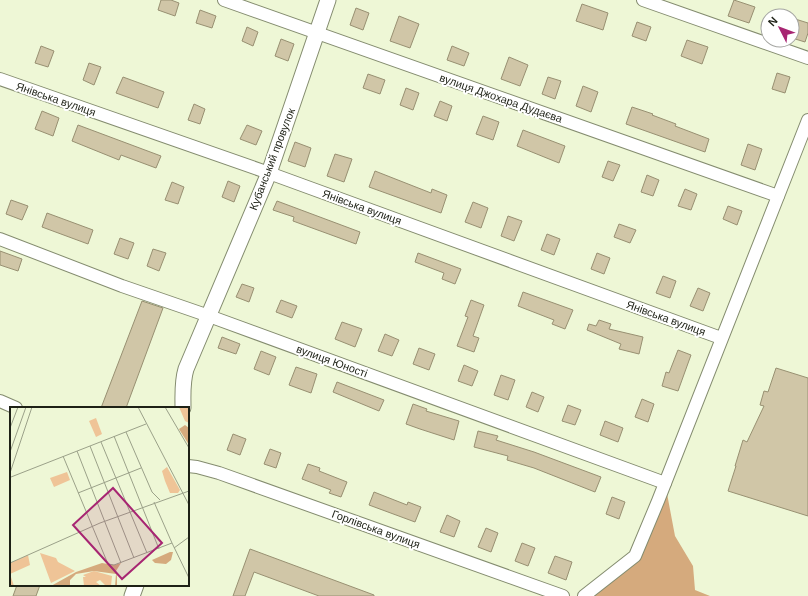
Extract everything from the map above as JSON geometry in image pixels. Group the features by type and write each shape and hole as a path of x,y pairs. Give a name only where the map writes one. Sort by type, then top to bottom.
{"street":[{"name":"вулиця Джохара Дудаєва","path":"224,0 778,196"},
{"name":"Кубанський провулок","path":"183,407 182,388 185,374 269,173 328,0"},
{"path":"644,0 808,58"},
{"name":"Янівська вулиця","path":"0,80 269,173 721,338"},
{"path":"584,596 635,556 808,120"},
{"name":"вулиця Юності","path":"0,239 122,286 209,316 665,483"},
{"path":"0,402 13,407"},
{"name":"Горлівська вулиця","path":"189,466 227,476 563,596"},
{"path":"132,596 136,586"}],"shaded area":[{"path":"665,483 675,536 693,566 695,590 710,596 584,596 635,556"}],"building":[{"path":"161,0 171,0 179,3 175,16 158,10"},
{"path":"734,0 755,7 749,23 728,16"},
{"path":"582,4 608,13 603,30 576,21"},
{"path":"356,8 369,13 363,30 350,25"},
{"path":"200,10 216,16 212,28 196,23"},
{"path":"399,16 419,24 410,48 390,41"},
{"path":"800,20 808,23 808,33 805,42 800,40"},
{"path":"637,22 651,27 646,41 632,36"},
{"path":"247,27 258,32 253,46 242,41"},
{"path":"281,39 294,44 288,61 275,56"},
{"path":"687,40 708,47 702,64 681,56"},
{"path":"41,46 54,51 48,67 35,63"},
{"path":"452,46 469,53 464,66 447,60"},
{"path":"509,57 528,65 520,86 501,79"},
{"path":"89,63 101,67 94,85 83,80"},
{"path":"777,73 790,77 785,93 772,89"},
{"path":"368,74 385,80 380,94 363,88"},
{"path":"123,77 164,92 158,108 116,93"},
{"path":"548,77 561,81 555,99 542,94"},
{"path":"583,86 598,92 591,112 576,106"},
{"path":"406,88 419,93 413,110 400,105"},
{"path":"440,101 452,106 447,121 434,116"},
{"path":"194,104 205,109 200,124 188,120"},
{"path":"632,107 653,114 652,115 676,124 675,126 709,139 705,152 626,124"},
{"path":"42,111 59,118 53,136 35,129"},
{"path":"483,116 499,122 493,140 476,134"},
{"path":"78,125 161,156 156,168 121,155 119,160 72,141"},
{"path":"247,125 262,131 256,145 240,139"},
{"path":"523,130 565,146 559,163 517,146"},
{"path":"295,142 311,148 305,167 288,161"},
{"path":"748,144 762,149 755,170 741,165"},
{"path":"335,154 352,159 344,182 327,176"},
{"path":"608,161 620,165 613,181 602,177"},
{"path":"375,171 431,193 432,189 447,195 441,213 369,187"},
{"path":"647,175 659,180 653,196 641,192"},
{"path":"228,181 240,186 234,202 222,197"},
{"path":"172,182 184,187 178,204 165,200"},
{"path":"685,189 697,194 691,210 678,206"},
{"path":"11,200 28,206 22,220 6,214"},
{"path":"277,201 360,232 356,244 293,221 294,217 273,210"},
{"path":"473,202 488,208 481,228 465,222"},
{"path":"728,206 742,211 737,225 723,219"},
{"path":"47,213 93,230 88,244 42,227"},
{"path":"508,216 522,221 514,241 501,236"},
{"path":"619,224 636,230 630,243 614,237"},
{"path":"547,234 560,239 554,255 541,250"},
{"path":"120,238 134,243 128,259 114,254"},
{"path":"153,249 166,253 159,271 147,266"},
{"path":"0,251 22,259 18,271 0,265"},
{"path":"418,253 461,269 455,284 442,279 444,273 415,262"},
{"path":"597,253 610,258 604,274 591,269"},
{"path":"663,276 676,281 670,298 656,293"},
{"path":"242,284 254,288 249,302 236,297"},
{"path":"698,288 710,293 703,311 690,306"},
{"path":"523,292 573,310 565,329 552,324 554,320 518,306"},
{"path":"281,300 297,306 292,318 276,312"},
{"path":"471,300 484,305 473,336 479,338 474,352 457,346 468,317 465,316"},
{"path":"142,301 163,308 126,407 101,407"},
{"path":"599,320 611,324 609,329 643,337 639,354 619,349 621,344 587,330 589,324 596,326"},
{"path":"342,322 362,329 355,347 335,339"},
{"path":"385,334 399,340 392,356 378,351"},
{"path":"222,337 240,344 236,354 218,348"},
{"path":"419,348 435,354 429,370 413,364"},
{"path":"678,350 691,355 678,391 662,386 666,372 669,373"},
{"path":"261,351 276,357 269,375 254,369"},
{"path":"464,365 478,371 472,386 458,381"},
{"path":"296,367 317,374 311,393 289,385"},
{"path":"776,368 808,378 808,516 728,491 743,440 747,442 764,406 760,405 764,391 768,392"},
{"path":"501,375 515,380 508,400 494,395"},
{"path":"337,382 384,400 379,411 333,392"},
{"path":"532,392 544,397 538,412 526,407"},
{"path":"642,399 654,404 648,422 635,417"},
{"path":"413,404 427,409 426,411 459,421 454,440 406,424"},
{"path":"568,405 581,410 575,425 562,421"},
{"path":"605,421 623,428 618,442 600,435"},
{"path":"478,431 498,436 496,440 534,452 601,477 595,492 534,468 507,460 508,456 474,447"},
{"path":"233,434 246,439 240,455 227,450"},
{"path":"270,449 281,453 276,468 264,464"},
{"path":"308,464 320,468 319,471 347,482 341,497 329,493 331,490 302,479"},
{"path":"374,492 407,505 408,502 421,507 415,522 369,505"},
{"path":"612,497 625,502 619,519 606,514"},
{"path":"447,515 460,521 454,537 440,532"},
{"path":"486,528 498,533 491,552 478,547"},
{"path":"522,543 535,548 528,566 515,561"},
{"path":"250,549 374,596 319,596 254,572 245,596 233,596"},
{"path":"555,556 572,562 566,580 548,573"},
{"path":"17,586 40,586 36,596 13,596"}]}
